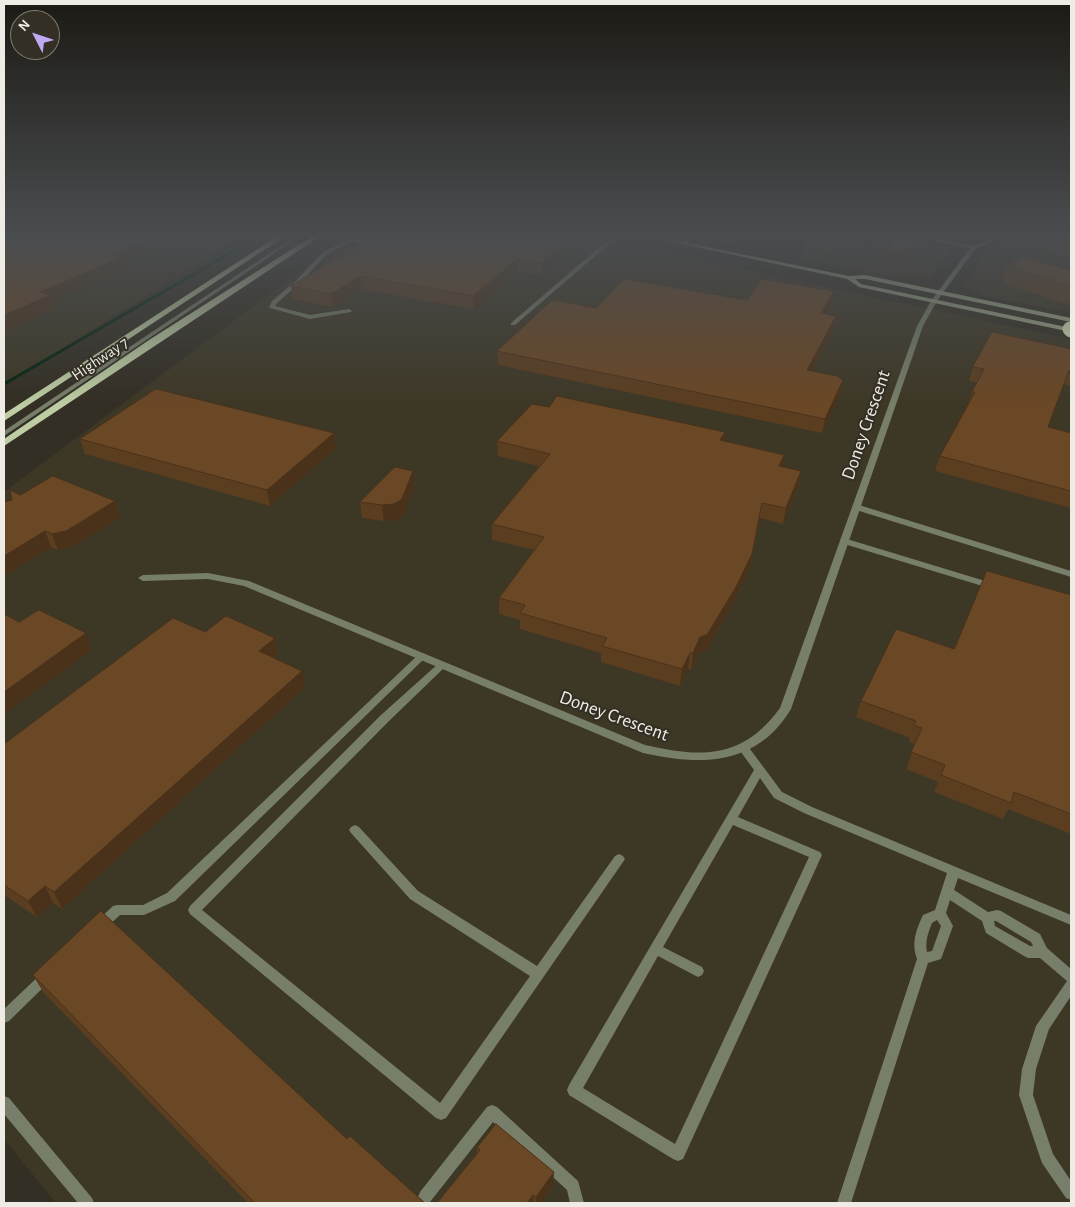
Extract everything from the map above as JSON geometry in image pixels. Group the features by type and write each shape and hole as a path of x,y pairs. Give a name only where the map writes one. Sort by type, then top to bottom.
{"main road":[{"name":"Highway 7","path":"4,418 194,293"},
{"name":"Highway 7","path":"4,443 227,293"},
{"path":"901,293 1071,327"},
{"path":"942,293 1071,327"}],"street":[{"name":"Doney Crescent","path":"143,578 208,576 238,580 643,749 679,757 699,757 718,756 743,748 760,740 770,731 784,709 916,336 934,300 941,293"}],"lane":[{"path":"4,434 213,293"},
{"path":"285,293 274,302 272,307 285,312 310,317 349,311"},
{"path":"513,324 549,293"},
{"path":"856,507 1071,574"},
{"path":"844,541 1001,588"},
{"path":"89,937 117,910 144,910 171,897 422,656"},
{"path":"442,665 378,725 194,910 441,1113 618,859"},
{"path":"743,748 778,795 808,810 1071,920"},
{"path":"731,818 816,855 678,1154 574,1090 656,949 731,818 759,770"},
{"path":"355,830 414,895 538,974"},
{"path":"844,1203 923,959 918,946 921,935 928,919 940,913 954,871"},
{"path":"947,892 987,918 990,929 1028,952 1042,952 1071,977"},
{"path":"923,959 937,955 947,926 940,913"},
{"path":"656,949 698,971"},
{"path":"4,1017 53,970"},
{"path":"1071,986 1044,1026 1029,1069 1026,1095 1047,1158 1071,1193"},
{"path":"4,1103 87,1203"},
{"path":"426,1197 492,1112 574,1186 577,1203"}],"shaded area":[{"path":"4,293 151,293 4,385"},
{"path":"271,293 856,293 1071,339 1071,1203 56,1203 4,1139 4,492"},
{"path":"978,293 1071,293 1071,312 983,296"}],"building":[{"path":"4,293 51,295 4,315"},
{"path":"458,293 476,293 473,296"},
{"path":"610,293 708,293 747,300 752,293 833,293 821,313 836,316 807,370 837,376 843,380 825,419 497,351 552,300 596,308"},
{"path":"992,332 1071,349 1071,371 1069,370 1048,427 1071,433 1071,491 940,456 975,392 972,392 984,369 973,367"},
{"path":"156,389 334,433 267,490 80,439"},
{"path":"557,396 725,432 720,440 784,455 779,466 801,471 786,508 762,503 752,554 736,587 707,635 700,637 693,653 690,653 682,669 602,646 607,638 520,613 525,605 499,598 544,537 492,524 550,454 497,441 532,404 549,407"},
{"path":"395,467 413,471 402,499 394,504 382,505 360,502"},
{"path":"53,476 115,501 66,531 52,534 45,531 4,556 4,502 12,500 10,490 20,495"},
{"path":"987,571 1071,595 1071,814 1014,792 1011,803 941,775 945,765 911,752 922,728 914,725 916,721 861,701 896,629 954,649"},
{"path":"39,610 86,633 4,692 4,614 19,622"},
{"path":"226,616 275,638 259,651 302,671 54,892 45,886 28,901 4,885 4,744 173,618 205,632"},
{"path":"101,911 347,1139 350,1136 425,1203 255,1203 33,975"},
{"path":"496,1124 554,1172 536,1197 533,1195 527,1203 437,1203 480,1150 477,1148"}],"waterway":[{"path":"4,384 161,293"}]}
